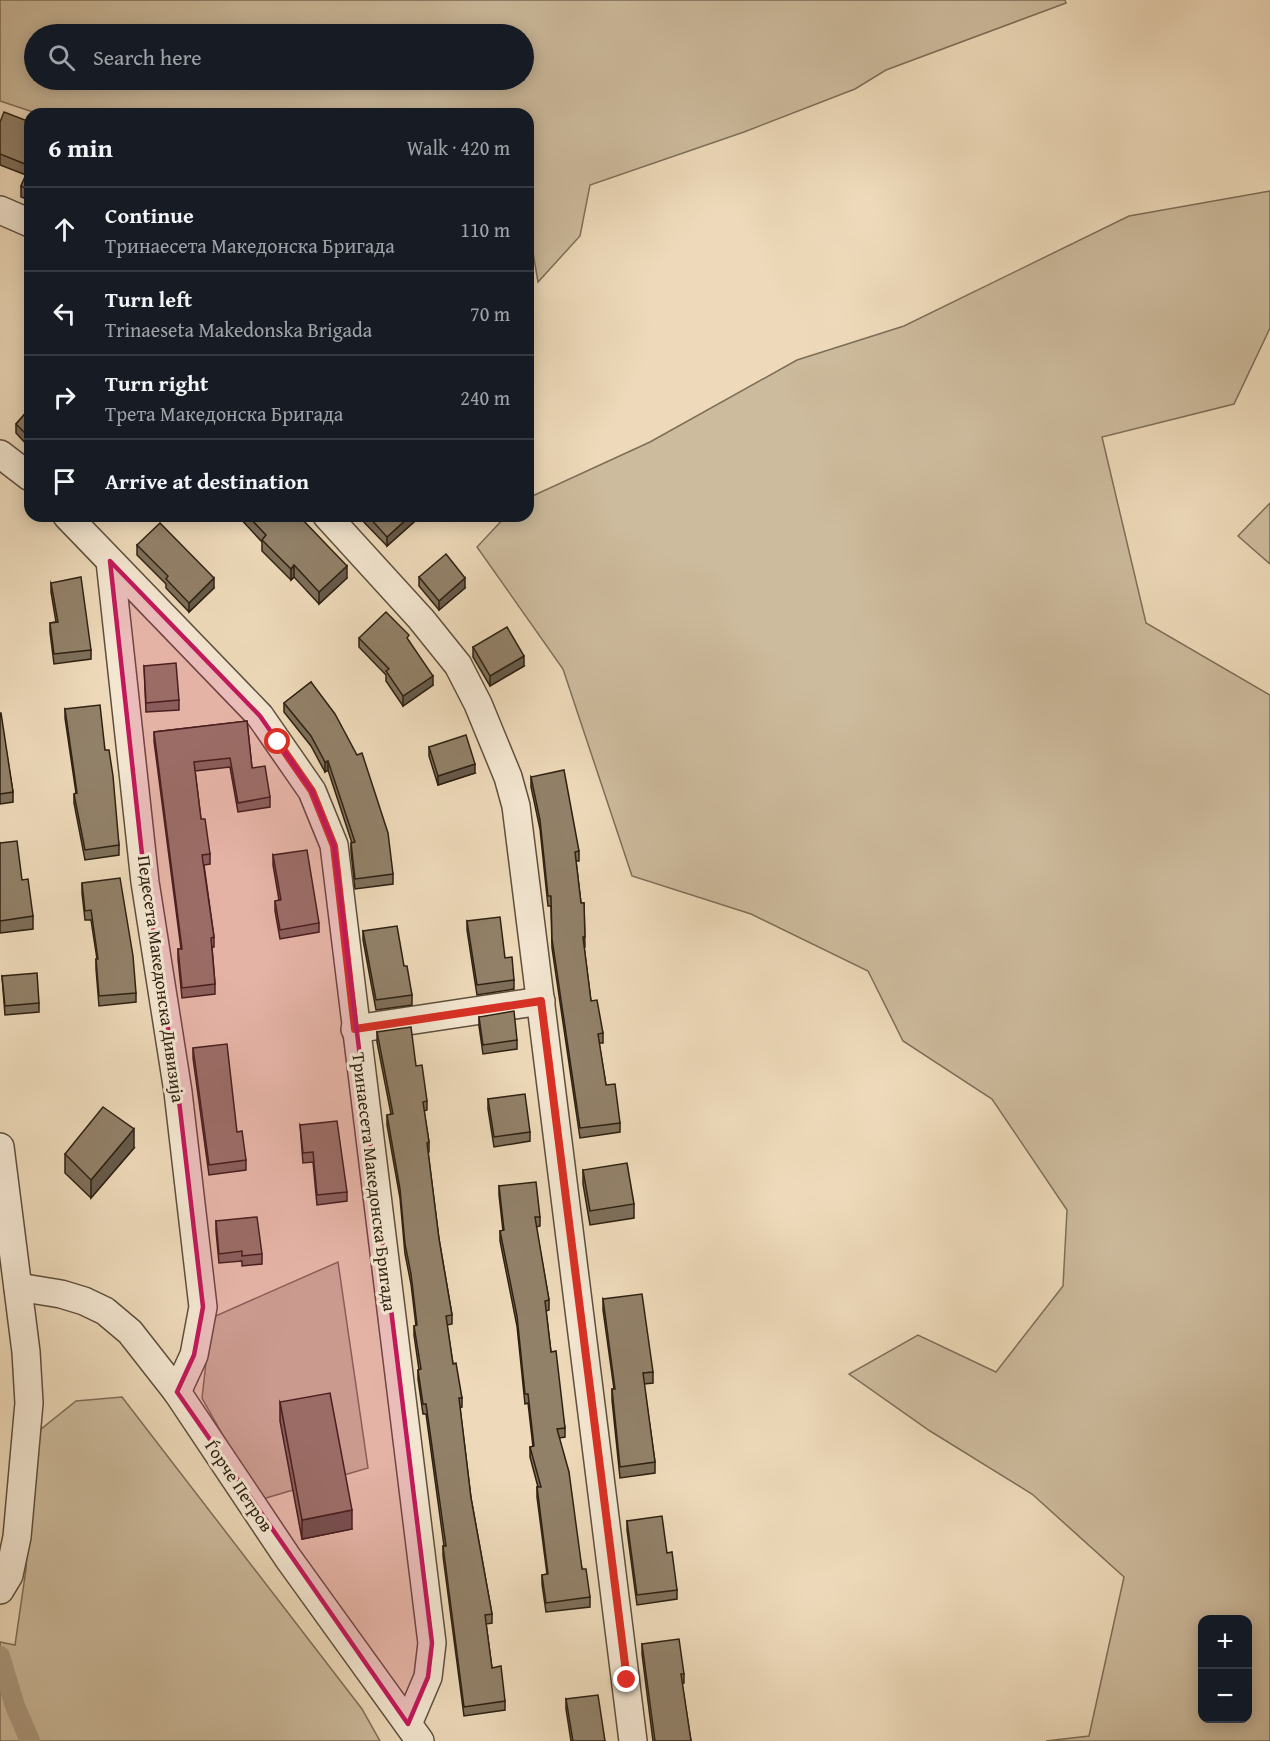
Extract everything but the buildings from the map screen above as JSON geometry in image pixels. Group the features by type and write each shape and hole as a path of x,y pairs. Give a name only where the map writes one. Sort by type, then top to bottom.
{"street":[{"path":"0,210 24,220"},
{"path":"0,454 24,472"},
{"name":"Тринаесета Македонска Бригада","path":"73,522 260,716 312,791 334,846 432,1643 428,1677 414,1733"},
{"path":"332,522 458,665 478,704 508,777 516,806 633,1741"},
{"name":"Педесета Македонска Дивизија","path":"110,561 145,882 178,1092 203,1307 194,1355 177,1392"},
{"path":"355,1029 541,1001"},
{"path":"0,1147 18,1287 29,1403 17,1537 5,1582"},
{"name":"Ѓорче Петров","path":"18,1287 61,1294 105,1311 130,1332 177,1392 288,1558 414,1733"}],"highlighted area":[{"path":"110,561 260,716 312,791 334,845 432,1643 428,1677 408,1724 177,1392 194,1355 203,1307 178,1092 145,882"}],"shaded area":[{"path":"0,0 1065,0 1066,3 886,70 855,89 744,132 590,185 580,236 538,282 534,258 534,108 24,109 0,101"},
{"path":"1270,191 1270,328 1234,404 1102,437 1146,623 1270,695 1270,1741 1046,1741 1089,1736 1124,1577 1032,1494 930,1431 849,1374 918,1335 996,1372 1063,1286 1067,1210 992,1099 903,1041 868,971 751,914 632,876 563,669 477,547 500,522 534,522 534,495 650,442 797,360 904,326 1129,216"},
{"path":"1270,503 1270,564 1238,536"},
{"path":"338,1262 368,1468 259,1500 202,1398 211,1318"},
{"path":"122,1397 362,1709 380,1741 0,1741 0,1642 15,1645 26,1569 35,1434 76,1401"}],"waterway":[{"path":"0,1656 15,1706 30,1741"}],"route":[{"path":"278,742 312,791 334,846 355,1029 541,1001 627,1680"}]}
